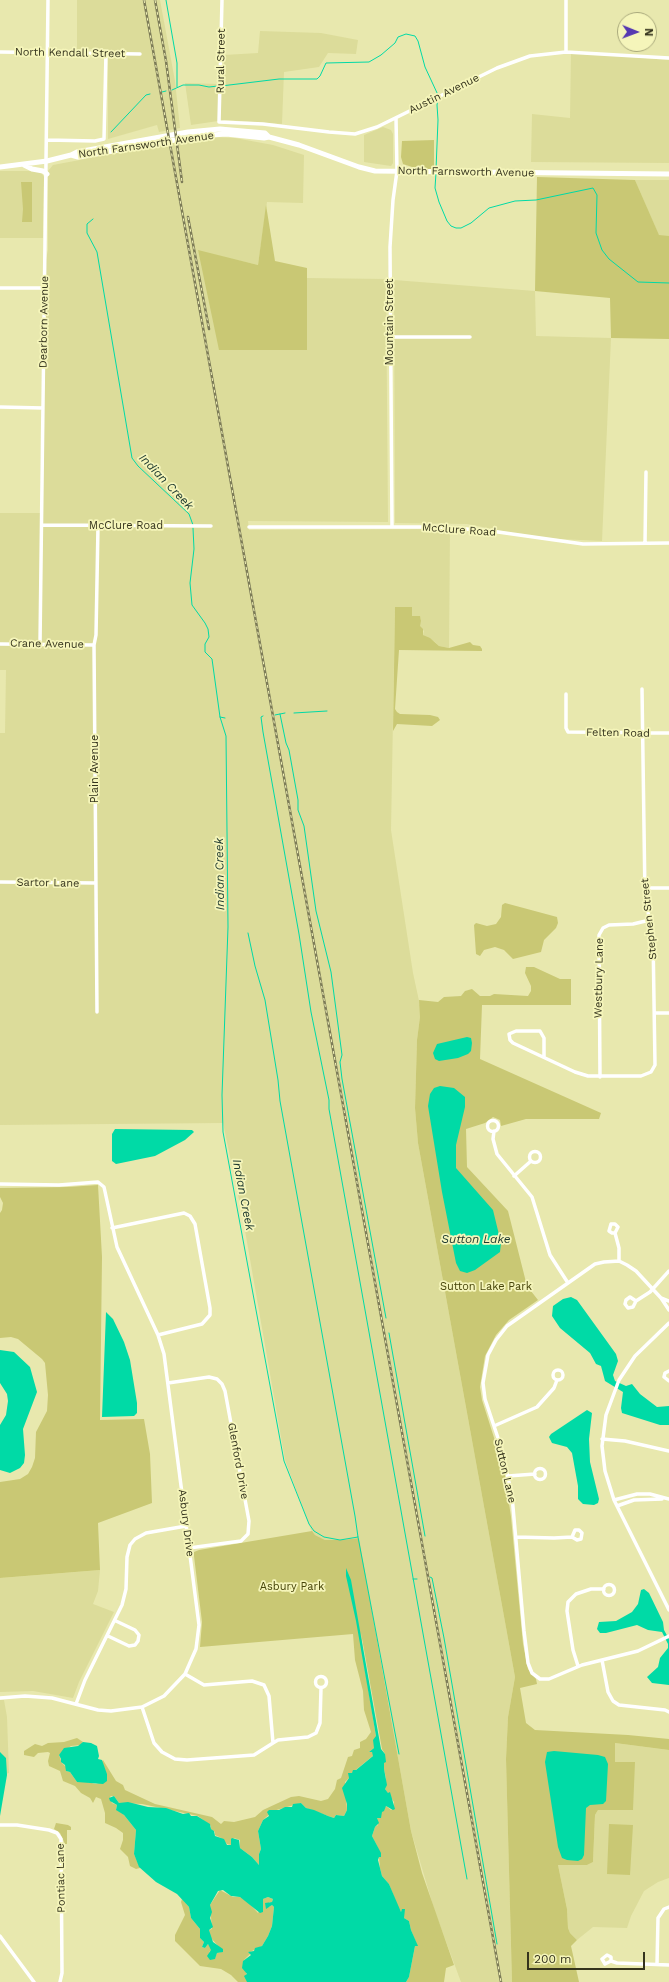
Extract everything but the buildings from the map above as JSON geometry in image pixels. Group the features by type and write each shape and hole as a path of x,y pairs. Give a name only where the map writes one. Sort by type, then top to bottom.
{"main road":[{"name":"North Farnsworth Avenue","path":"0,166 24,165 71,156 77,152 92,152 188,132 220,129 244,133 265,133 268,137 299,145 359,167 375,171 669,174"},
{"path":"24,165 32,169 43,171 47,174"}],"street":[{"name":"Dearborn Avenue","path":"40,644 48,0"},
{"name":"Rural Street","path":"219,122 222,0"},
{"path":"566,0 566,52"},
{"name":"North Kendall Street","path":"0,52 140,54"},
{"name":"Austin Avenue","path":"219,122 263,124 345,134 368,131 513,61 530,56 566,52 669,58"},
{"path":"47,140 101,140 105,135 106,53"},
{"name":"Mountain Street","path":"392,527 390,247 393,200 397,172 396,118"},
{"path":"0,288 44,288"},
{"path":"390,337 470,337"},
{"path":"0,408 43,408"},
{"path":"645,543 646,472"},
{"name":"McClure Road","path":"42,526 211,526"},
{"name":"Plain Avenue","path":"97,1012 94,644 96,635 98,526"},
{"name":"McClure Road","path":"249,526 471,528 583,544 669,543"},
{"name":"Crane Avenue","path":"0,644 94,644"},
{"name":"Stephen Street","path":"600,1077 640,1076 651,1072 655,1061 653,937 646,908 645,888 642,689"},
{"name":"Felten Road","path":"566,694 567,731 669,733"},
{"name":"Sartor Lane","path":"0,882 96,883"},
{"path":"645,888 669,888"},
{"name":"Westbury Lane","path":"600,1077 599,934 603,928 609,925 633,924 650,920"},
{"path":"655,1013 669,1013"},
{"path":"544,1057 544,1038 540,1031 516,1031 509,1034 510,1040 513,1043 544,1057 584,1075 600,1077"},
{"path":"494,1131 493,1139 497,1154 532,1197 550,1255 568,1283"},
{"path":"514,1176 531,1161"},
{"name":"Asbury Drive","path":"0,1184 100,1183 104,1188 112,1228 123,1263 158,1336 164,1354 199,1631 196,1649 185,1674 175,1687 164,1696 142,1707 111,1712 42,1697 0,1698"},
{"path":"112,1228 180,1214 190,1216 195,1224 210,1315 202,1324 158,1336"},
{"path":"615,1233 619,1248 618,1261 636,1271 661,1298 669,1310"},
{"name":"Sutton Lane","path":"618,1261 595,1264 507,1326 492,1348 484,1369 484,1390 508,1476 516,1537 524,1631 530,1669 536,1677 549,1679 578,1666 632,1653 669,1636"},
{"path":"636,1301 653,1290 669,1271"},
{"path":"661,1298 669,1301"},
{"path":"669,1323 635,1356 619,1380 606,1415 602,1439 605,1471 614,1500 669,1610"},
{"path":"669,1371 665,1372 664,1377 669,1381"},
{"name":"Glenford Drive","path":"168,1383 209,1377 217,1379 222,1384 226,1391 249,1521 248,1534 241,1541 189,1548"},
{"path":"494,1426 537,1407 550,1393 557,1380"},
{"path":"602,1439 625,1441 669,1451"},
{"path":"508,1476 535,1474"},
{"path":"614,1500 637,1494 650,1494 669,1499"},
{"path":"617,1506 634,1500 655,1500 663,1498"},
{"path":"76,1704 85,1680 116,1621 125,1595 128,1552 135,1539 148,1532 186,1526"},
{"path":"516,1537 572,1537"},
{"path":"578,1666 572,1650 567,1611 568,1602 576,1594 591,1589 604,1589"},
{"path":"108,1636 129,1646 135,1645 138,1641 139,1636 135,1630 116,1621"},
{"path":"602,1660 608,1692 613,1701 619,1705 665,1710 669,1712"},
{"path":"185,1674 204,1685 252,1681 264,1686 268,1692 273,1743"},
{"path":"142,1707 154,1743 162,1752 176,1758 187,1760 254,1755 278,1740 308,1737 316,1733 320,1723 321,1688"},
{"name":"Pontiac Lane","path":"0,1825 14,1824 49,1830 56,1833 61,1839 62,1973 60,1982"},
{"path":"657,1964 658,1918 662,1912 669,1907"},
{"path":"0,1936 34,1982"},
{"path":"611,1961 621,1964 669,1964"}],"shaded area":[{"path":"77,0 160,0 175,81 180,128 159,132 157,125 108,139 108,49 77,49"},
{"path":"260,31 321,33 358,40 356,54 328,53 319,67 284,72 282,124 225,120 191,125 185,83 218,84 224,80 224,55 258,53"},
{"path":"571,52 669,60 669,163 531,162 532,114 570,118"},
{"path":"383,127 391,130 393,134 393,163 391,166 364,162 364,135"},
{"path":"214,137 235,138 273,145 304,155 303,203 267,202 258,265 198,251 307,350 307,278 386,279 388,522 248,521 249,530 450,529 449,648 439,646 423,635 424,631 419,626 421,621 420,617 412,616 395,607 391,830 413,973 421,1010 417,1040 415,1108 418,1143 515,1677 508,1717 506,1759 512,1982 461,1982 435,1912 411,1831 359,1538 333,1541 325,1540 315,1535 311,1530 285,1460 243,1219 223,1123 0,1125 0,733 5,733 6,670 0,670 0,513 40,513 43,273 48,250 48,171 53,165 181,141"},
{"path":"0,171 38,171 44,177 43,238 0,238"},
{"path":"635,180 669,180 669,236 659,236"},
{"path":"394,280 535,291 536,336 611,338 602,541 538,538 467,524 395,523"},
{"path":"100,1570 98,1591 93,1604 114,1612 79,1682 73,1698 33,1691 0,1692 0,1578"},
{"path":"0,1700 4,1700 7,1717 9,1773 0,1775"},
{"path":"615,1743 669,1750 669,1878 658,1882 644,1891 631,1916 627,1928 593,1927 577,1940 570,1933 568,1928 567,1909 558,1865 587,1865 593,1862 595,1815 598,1810 613,1810"}],"green space":[{"path":"434,140 434,169 418,169 403,164 401,157 402,141"},
{"path":"537,177 635,180 659,235 669,236 669,339 611,338 610,298 535,291"},
{"path":"21,182 32,182 32,222 22,222 23,209"},
{"path":"266,205 275,261 307,268 307,350 219,350 198,250 258,265"},
{"path":"395,607 412,607 412,616 420,616 420,626 423,629 423,635 430,638 439,646 449,648 470,642 473,645 480,646 482,649 482,651 399,650 395,709 400,714 430,715 438,717 440,720 432,726 397,724 393,731"},
{"path":"505,903 557,917 558,923 556,928 544,940 541,952 513,959 504,950 495,947 484,950 480,956 476,954 474,925 476,923 487,926 496,924 501,917 502,905"},
{"name":"Sutton Lake Park","path":"526,967 534,967 560,979 571,979 571,1005 482,1005 480,1059 601,1113 599,1119 526,1119 501,1126 500,1120 493,1117 485,1123 466,1129 467,1167 508,1211 527,1286 538,1300 509,1320 496,1335 485,1356 480,1387 482,1400 504,1469 511,1517 523,1644 528,1669 536,1679 537,1684 520,1688 526,1723 535,1730 628,1735 669,1739 669,1750 615,1743 615,1762 635,1762 633,1810 598,1810 595,1815 593,1862 587,1865 558,1865 567,1909 568,1928 570,1933 577,1940 571,1946 579,1982 512,1982 506,1759 508,1717 515,1677 418,1143 415,1108 417,1040 420,1017 419,1000 438,1002 444,997 461,996 465,991 472,989 480,996 490,996 494,994 528,996 531,991 531,986 525,973"},
{"path":"98,1185 102,1257 100,1420 144,1419 150,1454 152,1503 98,1523 100,1570 0,1578 0,1482 20,1479 28,1474 32,1467 35,1458 36,1432 47,1411 48,1395 45,1363 42,1359 18,1339 11,1337 0,1338 0,1213 3,1203 0,1197 0,1188"},
{"name":"Asbury Park","path":"312,1531 315,1535 325,1540 359,1538 411,1831 422,1873 454,1965 446,1968 444,1982 406,1982 409,1977 415,1946 417,1945 409,1921 404,1918 404,1913 402,1910 401,1912 398,1907 389,1884 382,1876 378,1848 372,1836 375,1827 378,1825 377,1818 382,1810 386,1806 391,1810 394,1808 394,1802 385,1789 386,1778 383,1765 385,1754 382,1749 361,1633 365,1670 376,1736 374,1748 369,1752 372,1752 374,1755 352,1773 349,1773 349,1778 345,1782 347,1810 344,1816 336,1815 334,1818 306,1808 301,1803 273,1811 263,1820 258,1831 261,1849 259,1854 259,1865 252,1857 240,1848 240,1840 234,1838 231,1841 231,1845 227,1844 215,1835 215,1832 211,1829 211,1826 198,1816 142,1804 119,1803 114,1796 111,1796 112,1803 117,1805 116,1809 124,1815 136,1830 134,1854 140,1868 136,1869 130,1866 128,1857 120,1849 123,1840 123,1833 105,1823 105,1813 101,1799 96,1797 93,1803 90,1798 81,1793 75,1786 63,1781 60,1771 49,1766 48,1761 50,1753 38,1753 34,1757 24,1755 24,1751 35,1744 42,1746 48,1743 64,1742 77,1738 83,1742 81,1745 71,1746 59,1755 62,1763 66,1767 66,1771 70,1772 77,1782 83,1781 96,1784 105,1781 107,1775 102,1762 103,1760 116,1781 123,1785 125,1790 155,1804 212,1817 221,1824 224,1821 234,1822 255,1817 263,1810 291,1797 299,1796 321,1801 328,1799 335,1789 337,1780 341,1778 348,1757 352,1756 354,1750 360,1748 360,1742 366,1739 371,1732 364,1710 363,1691 355,1660 353,1634 200,1647 202,1622 194,1556 194,1552 199,1550"},
{"path":"56,1823 71,1827 71,1830 67,1830 67,1844 65,1844 60,1833 54,1829"},
{"path":"609,1824 633,1825 630,1875 607,1874"},
{"path":"220,1890 233,1897 240,1897 247,1901 258,1913 263,1905 263,1899 268,1897 273,1899 272,1902 269,1902 269,1907 272,1905 274,1907 272,1926 268,1936 262,1946 248,1953 251,1953 244,1960 243,1964 247,1975 247,1982 238,1982 231,1975 221,1969 200,1966 175,1941 175,1935 185,1915 181,1902 182,1899 189,1907 191,1918 200,1929 200,1938 204,1942 202,1947 205,1948 208,1944 212,1950 209,1952 215,1958 217,1953 221,1952 220,1948 210,1937 209,1930 212,1929 210,1905"}],"water":[{"path":"467,1037 471,1038 472,1043 471,1051 468,1054 458,1058 439,1061 435,1059 433,1053 437,1044"},
{"name":"Sutton Lake","path":"440,1086 454,1088 465,1097 465,1107 456,1145 456,1168 493,1210 501,1243 500,1252 475,1270 467,1273 460,1271 456,1263 442,1192 428,1106 430,1094 434,1088"},
{"path":"115,1129 192,1130 194,1132 185,1140 155,1156 116,1164 112,1161 112,1134"},
{"path":"571,1297 577,1300 616,1354 618,1361 613,1375 615,1381 626,1386 632,1384 640,1394 657,1407 669,1406 669,1425 660,1425 622,1413 621,1408 623,1392 605,1381 601,1366 596,1364 590,1353 560,1328 552,1316 553,1306 563,1299"},
{"path":"106,1312 113,1319 124,1342 130,1360 137,1403 137,1413 134,1416 102,1417"},
{"path":"0,1350 14,1352 30,1367 37,1392 23,1429 25,1455 24,1463 20,1468 10,1473 0,1470 0,1425 6,1415 8,1401 7,1394 0,1383"},
{"path":"587,1410 592,1413 589,1439 590,1462 599,1499 598,1503 594,1505 583,1504 578,1499 578,1486 572,1453 567,1447 552,1443 549,1437 551,1434"},
{"path":"346,1568 351,1580 381,1749 385,1754 386,1762 384,1763 384,1769 387,1785 385,1789 388,1793 390,1792 395,1809 393,1810 386,1806 382,1812 381,1818 377,1818 379,1823 375,1827 372,1836 381,1853 381,1857 379,1857 378,1860 382,1876 389,1884 401,1912 402,1909 405,1909 404,1918 409,1921 418,1946 415,1946 409,1977 406,1982 247,1982 244,1976 247,1974 242,1968 243,1961 251,1955 248,1952 254,1951 255,1948 262,1946 268,1936 272,1926 274,1907 272,1905 266,1909 265,1903 272,1902 273,1899 268,1897 263,1899 263,1912 260,1913 240,1897 231,1896 223,1890 218,1891 210,1905 212,1912 210,1918 213,1927 209,1930 213,1942 223,1949 223,1952 217,1953 215,1959 210,1960 207,1956 211,1950 208,1944 205,1948 202,1947 204,1942 200,1938 200,1929 191,1918 189,1907 177,1894 156,1882 139,1867 134,1854 136,1830 124,1815 116,1810 117,1805 110,1801 109,1798 114,1796 119,1803 128,1802 148,1807 166,1808 183,1814 189,1813 191,1816 197,1816 210,1824 215,1836 224,1839 227,1845 231,1845 232,1838 239,1840 240,1848 252,1857 259,1865 259,1854 261,1849 258,1831 263,1820 269,1816 267,1812 269,1810 279,1810 285,1807 292,1807 293,1804 301,1803 306,1808 334,1818 336,1815 344,1816 347,1810 347,1804 342,1788 349,1778 348,1773 352,1773 353,1770 356,1770 373,1756 372,1752 369,1752 374,1748 373,1740 376,1736 356,1621 346,1576"},
{"path":"644,1589 649,1593 663,1622 664,1630 669,1639 669,1685 652,1683 647,1677 658,1667 660,1658 668,1648 668,1644 662,1632 648,1630 637,1625 606,1633 600,1633 597,1629 599,1622 616,1621 632,1612 638,1604 641,1590"},
{"path":"83,1742 91,1743 97,1746 99,1756 98,1759 102,1760 107,1774 107,1781 103,1784 77,1782 70,1772 66,1771 65,1765 61,1762 59,1755 64,1748 78,1746"},
{"path":"554,1751 598,1755 605,1757 608,1764 606,1801 603,1804 590,1805 586,1808 584,1855 582,1859 578,1861 562,1858 558,1847 545,1762 547,1752"},
{"path":"0,1752 6,1758 7,1775 0,1816"}],"waterway":[{"path":"166,0 177,63 177,87"},
{"path":"221,86 279,79 317,79 326,63 369,62 381,55 395,43 398,37 406,34 415,36 418,41 425,67 438,95"},
{"path":"172,90 183,85 199,85 209,87 218,86"},
{"path":"162,92 166,91"},
{"path":"111,132 146,95 150,94"},
{"path":"436,170 438,98"},
{"path":"436,173 435,188 439,202 447,221 451,226 456,228 461,228 471,223 489,208 515,201 536,200 593,188 597,195 596,233 602,250 609,259 638,282 669,283"},
{"name":"Indian Creek","path":"93,219 87,224 87,233 97,252 132,458 138,466 189,514 193,525"},
{"name":"Indian Creek","path":"193,528 194,549 190,583 192,605 208,629 209,637 205,644 205,652 212,659 220,717 226,736 228,927 222,1095 223,1132 284,1461 309,1524 314,1531 324,1537 340,1540 358,1537 280,1101 265,1000 255,966 248,933"},
{"path":"294,713 327,711"},
{"path":"275,715 285,713"},
{"path":"280,714 286,743 289,750 298,800 298,810 304,826 316,911 331,972 342,1055 340,1062 342,1079 386,1318"},
{"path":"263,716 261,717 263,732 299,934 311,1012 329,1100 329,1109 467,1879"},
{"name":"Indian Creek","path":"220,717 225,718"},
{"path":"389,1333 425,1536"},
{"path":"358,1537 399,1754"},
{"path":"430,1577 432,1578 444,1638 497,1944"}],"railway":[{"path":"144,0 501,1982"},
{"path":"155,0 166,61 182,182"},
{"path":"188,217 209,329"}]}
